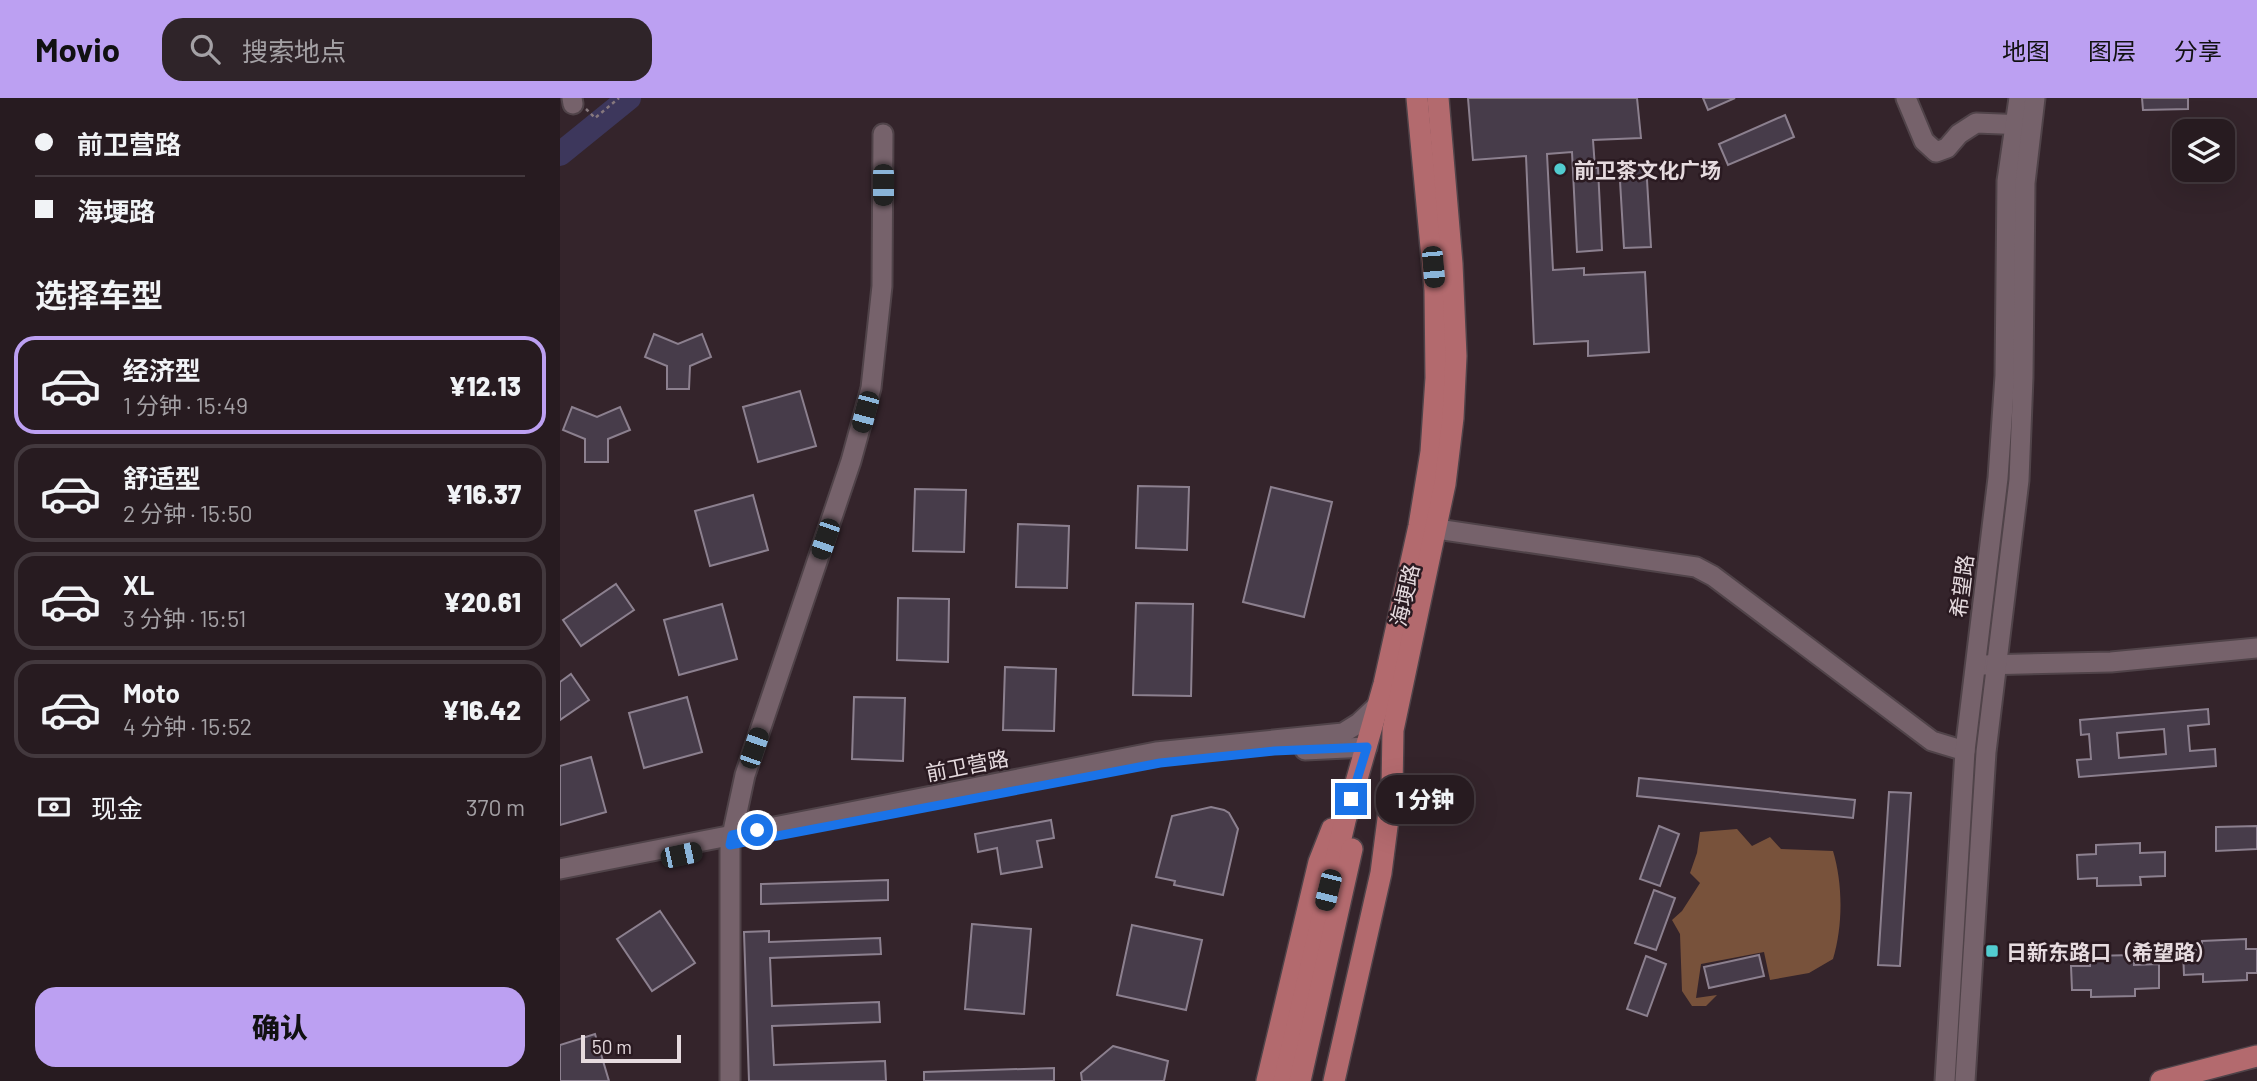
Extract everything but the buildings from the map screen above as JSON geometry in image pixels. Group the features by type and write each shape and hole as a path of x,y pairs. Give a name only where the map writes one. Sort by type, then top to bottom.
{"main road":[{"name":"海埂路","path":"1387,707 1431,452 1436,378 1435,290 1417,98"},
{"name":"海埂路","path":"1284,1081 1345,821 1367,747 1387,707 1437,529 1446,484 1455,356 1452,264 1438,98"},
{"path":"1334,1081 1381,873 1392,788 1393,730 1387,707"},
{"path":"1319,1081 1354,941 1373,846 1378,796 1393,730"},
{"path":"1267,1081 1319,862 1367,747"},
{"path":"1300,1081 1366,781 1367,747"},
{"path":"2161,1081 2257,1056"}],"street":[{"path":"1906,98 1924,141 1936,152 1947,148 1959,134 1976,123 2023,125"},
{"name":"希望路","path":"1965,1081 1986,752 2019,480 2025,183 2019,98"},
{"name":"希望路","path":"1945,1081 1965,751 1998,478 2005,376 2007,181 2023,125 2035,98"},
{"path":"730,1081 731,840 745,775 851,461 871,388 882,286 883,134"},
{"path":"1437,529 1696,567 1713,576 1931,741 1965,751"},
{"path":"1974,664 1995,667 2112,662 2257,648"},
{"name":"前卫营路","path":"560,880 731,840 1156,752 1343,733 1387,707"},
{"name":"前卫营路","path":"560,869 1160,763 1274,751 1367,747"}],"path":[{"path":"595,118 619,98"}],"shaded area":[{"path":"1737,829 1752,846 1770,837 1781,849 1833,851 1840,891 1840,919 1833,959 1809,973 1770,980 1764,952 1701,964 1696,998 1717,995 1706,1006 1692,1006 1682,991 1680,934 1672,920 1682,911 1700,883 1690,873 1700,832"}],"waterway":[{"path":"560,154 629,98"}],"place":[{"name":"前卫茶文化广场","path":"1560,169"},
{"name":"日新东路口（希望路）","path":"1992,951"}],"route":[{"path":"757,830 732,835 730,845 1160,763 1219,755 1367,747 1351,799"}]}
